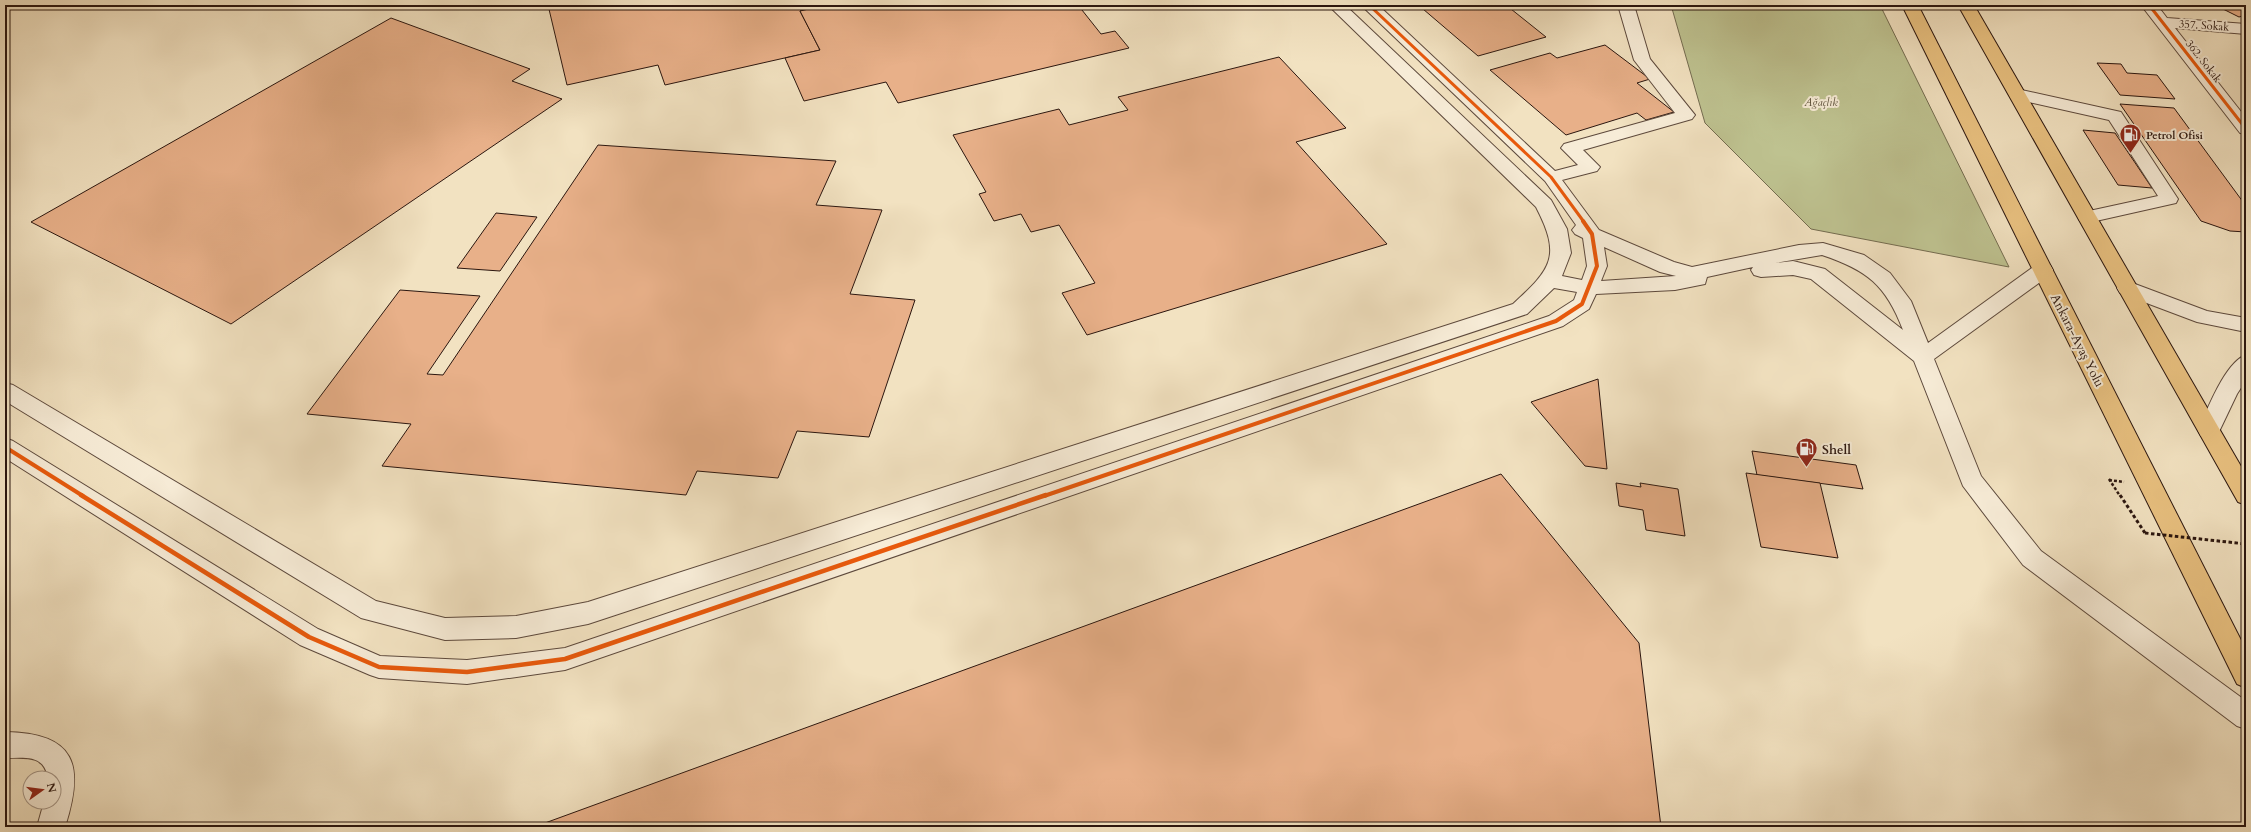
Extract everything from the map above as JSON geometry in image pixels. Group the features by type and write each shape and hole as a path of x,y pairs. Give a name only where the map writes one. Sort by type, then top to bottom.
{"highway":[{"name":"Ankara-Ayaş Yolu","path":"1910,5 2246,676"},
{"path":"1966,5 2246,496"}],"street":[{"path":"5,391 370,610 445,629 516,627 588,613 1520,309 1550,281 1561,253 1557,229 1544,204 1336,5"},
{"path":"5,446 309,637 379,667 467,672 565,659 1556,321 1582,304 1597,266 1592,234 1551,177 1369,5"},
{"path":"1551,177 1591,167 1570,148 1686,115 1642,60 1626,5"},
{"name":"362. Sokak","path":"2149,5 2246,129"},
{"name":"357. Sokak","path":"2162,22 2246,29"},
{"path":"2017,94 2115,116 2169,199 2087,217"},
{"path":"1552,219 1592,234 1667,267 1692,274 1799,251 1824,249 1858,260 1883,278 1904,306 1922,357 1971,480 2032,558 2246,717"},
{"path":"1550,281 1589,288 1675,283 1742,272 1793,268 1818,274 1922,357"},
{"path":"1922,357 2043,270"},
{"path":"2127,288 2204,317 2246,325"},
{"path":"2209,430 2227,391 2246,363"},
{"path":"5,745 17,744 35,747 50,753 58,762 63,783 62,795 51,827"}],"path":[{"path":"2109,479 2145,533 2246,544"}],"green space":[{"name":"Ağaçlık","path":"1671,5 1880,5 2009,267 1811,229 1705,123"}],"building":[{"path":"548,5 826,5 800,11 820,50 665,85 658,65 567,85"},
{"path":"826,5 1078,5 1101,34 1115,31 1129,48 898,103 886,82 804,101 785,58 820,50 800,11"},
{"path":"1437,5 1506,5 1546,37 1478,56 1423,9"},
{"path":"2215,5 2246,5 2246,15 2239,17"},
{"path":"391,18 530,69 512,81 562,99 231,324 31,222"},
{"path":"1605,45 1650,79 1637,83 1674,112 1646,120 1637,113 1566,135 1490,70 1550,53 1557,58"},
{"path":"1279,57 1346,128 1296,142 1387,244 1087,335 1062,293 1095,283 1059,225 1031,232 1021,214 994,221 979,194 986,192 953,135 1059,109 1069,125 1128,110 1118,97"},
{"path":"2097,63 2121,64 2127,73 2157,75 2175,99 2120,95"},
{"path":"2120,104 2174,108 2246,206 2246,232 2230,231 2201,221"},
{"path":"2083,130 2115,133 2152,188 2118,185"},
{"path":"598,145 836,161 816,205 882,210 850,294 915,300 869,437 797,431 778,478 697,471 686,495 382,466 411,424 307,414 400,290 480,296 427,374 443,375"},
{"path":"496,213 537,217 500,271 457,268"},
{"path":"1598,379 1607,469 1585,466 1531,402"},
{"path":"1752,451 1856,465 1863,489 1757,475"},
{"path":"1746,473 1820,483 1838,558 1761,547"},
{"path":"1501,474 1639,643 1661,827 534,827"},
{"path":"1616,483 1641,487 1640,483 1678,489 1685,536 1646,530 1643,510 1619,506"}],"cycle path":[{"path":"5,447 309,637 379,667 467,672 565,659 1556,321 1582,304 1597,266 1592,234 1551,177 1369,5"},
{"path":"2149,5 2246,129"}],"place":[{"name":"Petrol Ofisi","path":"2130,154"},
{"name":"Shell","path":"1807,468"}]}
